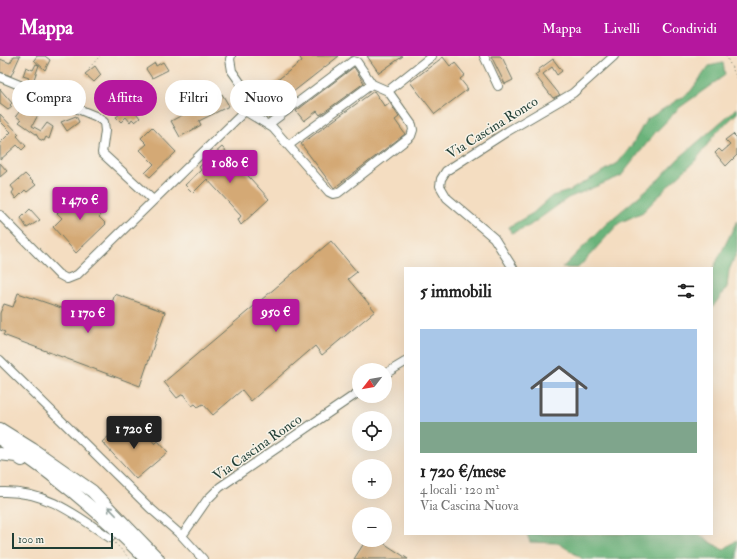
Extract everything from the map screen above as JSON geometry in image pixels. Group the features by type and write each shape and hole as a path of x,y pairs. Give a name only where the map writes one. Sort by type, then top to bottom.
{"highway":[{"path":"0,428 92,491 158,559"},
{"path":"0,439 62,482 104,518 146,559"},
{"path":"0,454 16,456 104,518"}],"street":[{"path":"232,56 230,59 232,72 238,80"},
{"path":"388,91 432,56"},
{"path":"484,56 498,86"},
{"name":"Via Cascina Ronco","path":"512,267 494,238 447,198 440,186 441,179 446,171 508,131 573,93 614,56"},
{"path":"254,116 269,124 329,192 333,194 338,193 411,136 414,130 388,91 372,84 357,62 353,61 269,124"},
{"path":"0,77 95,116 104,122 105,131 102,153 153,200"},
{"path":"289,145 372,84"},
{"path":"1,219 58,274 67,278 77,275 239,116"},
{"path":"0,360 150,508 182,536 203,559"},
{"path":"392,370 404,363"},
{"name":"Via Cascina Ronco","path":"182,536 207,500 220,487 352,397"},
{"path":"0,492 23,493 43,497 70,510 110,538"}],"path":[{"path":"89,68 100,56"},
{"path":"726,56 737,78"},
{"path":"110,538 130,559"}],"green space":[{"path":"723,63 725,75 679,108 654,134 621,176 568,198 529,226 511,233 509,227 533,213 552,196 569,191 618,163 632,145 646,120 690,92 709,66"},
{"path":"737,108 737,113 715,134 696,160 643,212 619,223 579,267 563,267 605,225 659,179 678,159"},
{"path":"737,221 737,252 729,270 727,287 713,307 713,269"},
{"path":"527,535 700,535 723,550 737,540 737,559 583,559 558,543 530,542"}],"building":[{"path":"14,56 20,56 11,76 0,72 0,59 10,63"},
{"path":"37,56 45,56 50,60 45,70 34,60"},
{"path":"299,56 339,56 297,89 297,80 277,80 302,61"},
{"path":"367,56 403,56 379,73"},
{"path":"491,56 500,56 503,59 513,80 505,84"},
{"path":"443,57 450,66 455,63 465,75 460,79 468,89 435,114 410,82"},
{"path":"553,59 562,71 557,75 552,67 543,74 560,95 553,98 535,75 539,72 538,70"},
{"path":"163,62 168,70 152,78 146,69 155,63 156,66"},
{"path":"36,64 39,65 34,80 28,80 29,78 23,76 26,67 33,70"},
{"path":"95,66 101,75 94,80 94,82 85,74"},
{"path":"354,67 364,83 320,115 317,111 304,121 297,110"},
{"path":"0,89 12,103 10,105 12,107 8,110 0,104"},
{"path":"374,91 385,107 390,103 399,117 395,120 405,134 334,188 301,144"},
{"path":"222,94 229,106 222,110"},
{"path":"0,114 19,134 17,136 26,146 22,150 17,145 0,160 0,143 11,132 0,121"},
{"path":"16,116 37,116 32,126 41,131 47,123 53,127 49,139 46,137 44,141 39,139 36,134 19,122 21,120"},
{"path":"76,116 79,122 67,131 61,122"},
{"path":"138,116 140,118 135,122 132,119 130,122 126,117 121,122 116,117"},
{"path":"180,116 209,116 199,121 201,125 180,137 171,121"},
{"path":"152,127 176,152 150,177 145,173 154,164 140,150 147,144 141,138"},
{"path":"733,134 737,138 737,155 726,166 715,153 719,149 722,152 730,145 725,140"},
{"path":"222,147 269,199 241,225 238,220 241,216 207,179 193,193 185,185 201,170 199,167"},
{"path":"0,163 7,171 0,177"},
{"path":"25,174 36,185 27,192 25,190 16,199 12,193 14,190 11,186"},
{"path":"77,194 82,199 88,194 105,211 99,217 106,224 76,253 53,227 62,218 57,213"},
{"path":"30,209 40,220 27,228 21,218"},
{"path":"331,241 357,272 348,279 375,311 322,355 315,346 251,401 242,390 213,415 203,404 198,407 195,404 192,406 183,394 177,398 164,382"},
{"path":"18,293 105,323 115,294 165,312 140,386 3,335 5,332 0,330 0,313 4,304 13,307"},
{"path":"122,425 124,427 126,425 134,429 141,436 145,432 155,444 158,441 168,452 136,479 102,442"},
{"path":"362,547 390,547 408,559 354,559"}]}
